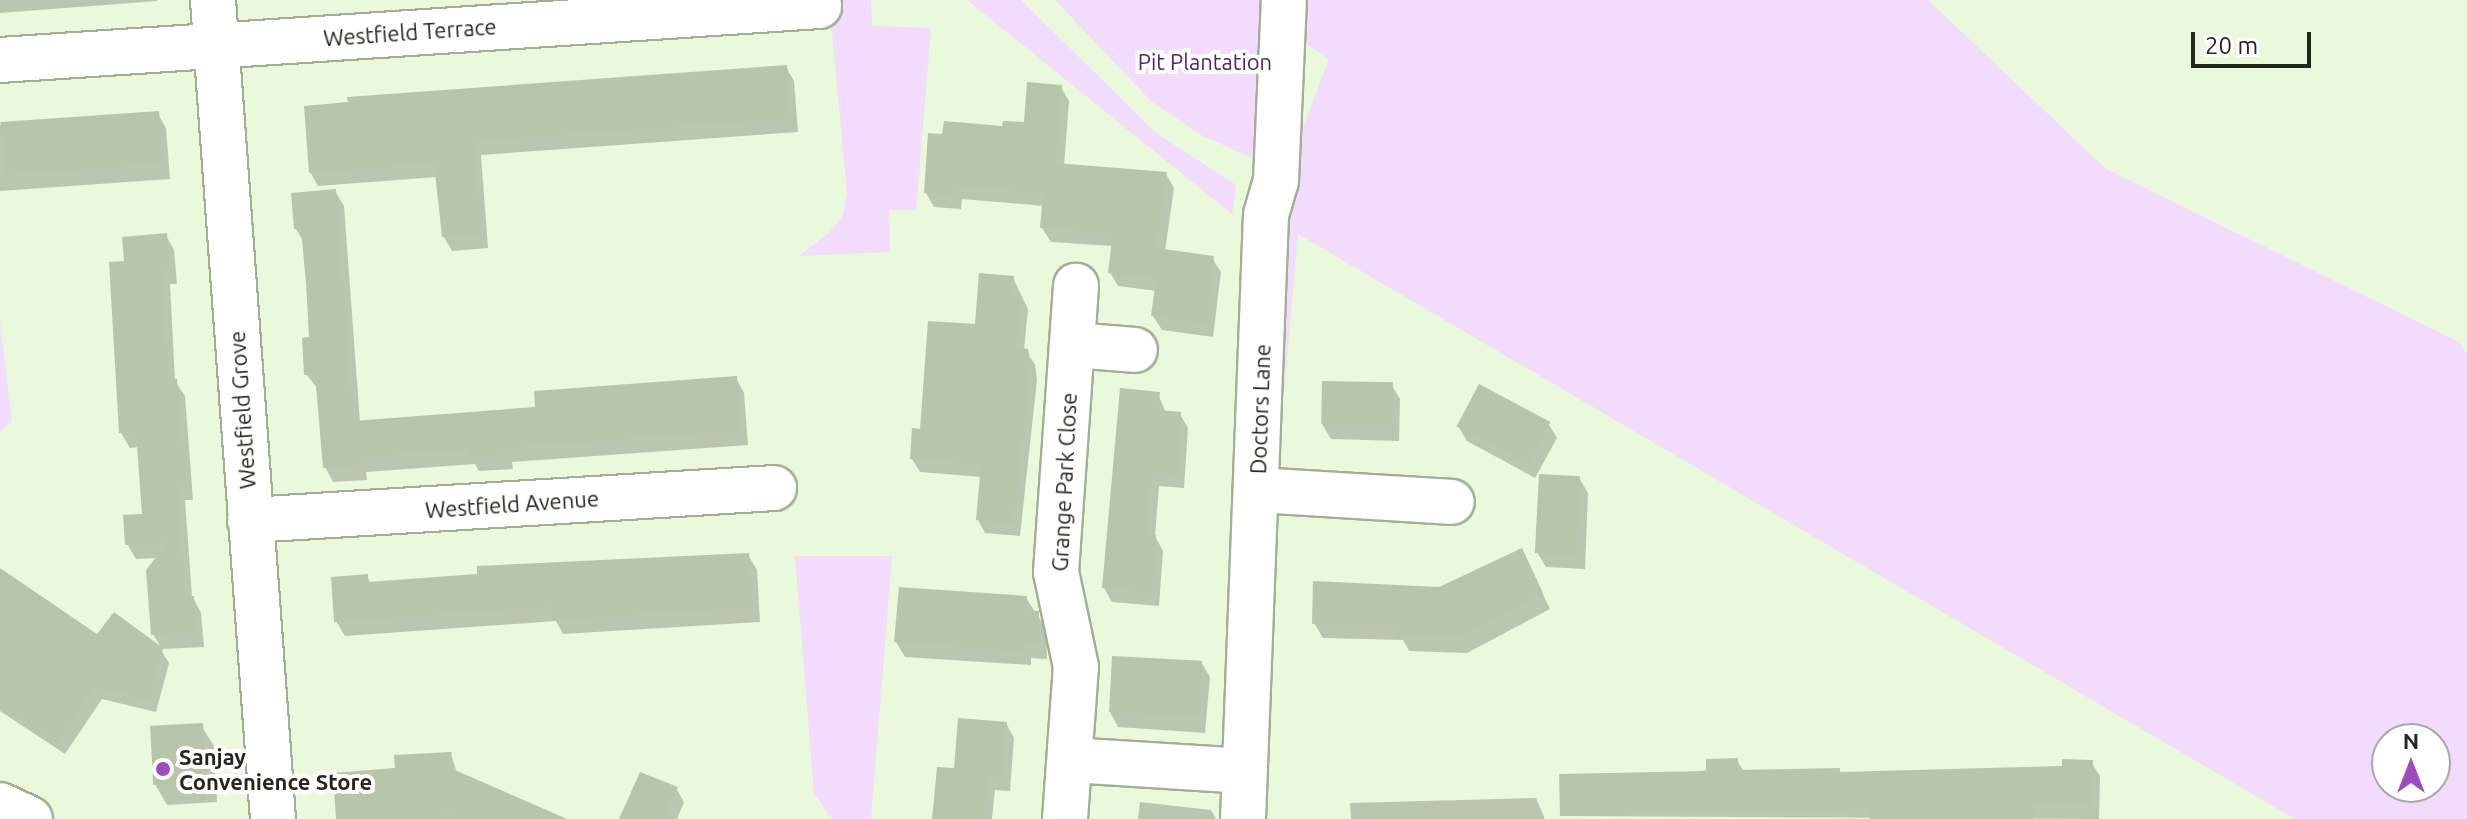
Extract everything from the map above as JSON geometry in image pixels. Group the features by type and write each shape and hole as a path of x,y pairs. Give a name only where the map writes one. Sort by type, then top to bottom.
{"street":[{"name":"Westfield Grove","path":"213,0 273,819"},
{"name":"Doctors Lane","path":"1243,819 1266,215 1276,181 1284,0"},
{"name":"Westfield Terrace","path":"0,60 216,43 819,6"},
{"name":"Grange Park Close","path":"1065,819 1076,667 1056,572 1076,286"},
{"path":"1072,345 1135,350"},
{"name":"Westfield Avenue","path":"250,520 774,488"},
{"path":"1257,490 1452,502"},
{"path":"1070,760 1244,771"},
{"path":"0,805 30,819"}],"green space":[{"path":"829,0 871,0 872,26 931,28 916,210 889,210 890,252 799,256 830,232 843,215 847,193"},
{"path":"967,0 1021,0 1156,133 1236,185 1232,214"},
{"name":"Pit Plantation","path":"1055,0 1928,0 2106,169 2459,342 2467,354 2467,819 2295,819 1298,234 1284,393 1268,386 1282,183 1329,59 1293,35 1259,161 1201,135 1151,101"},
{"path":"0,322 12,421 0,432"},
{"path":"795,556 892,556 871,819 832,819 814,793"}],"building":[{"path":"787,65 791,118 475,141 481,235 442,237 434,163 309,173 304,106 348,102 347,97"},
{"path":"1027,82 1062,85 1056,163 1167,172 1156,248 1214,256 1206,324 1151,316 1156,279 1108,273 1113,233 1040,228 1043,193 954,186 954,196 924,193 928,133 942,134 944,121 1002,126 1003,121 1024,122"},
{"path":"159,111 163,164 4,175 0,122"},
{"path":"336,189 353,421 535,407 534,391 737,376 741,430 505,448 505,454 469,457 468,450 359,457 360,465 323,468 315,374 304,375 302,338 309,337 306,283 301,229 294,229 291,193"},
{"path":"167,233 169,269 162,270 169,380 177,379 186,485 178,486 185,596 194,596 196,632 151,635 146,570 168,542 125,545 123,515 142,514 136,432 119,433 109,262 124,261 122,237"},
{"path":"979,273 1014,276 1013,293 1021,294 1016,348 1028,349 1031,365 1013,523 976,520 981,464 910,459 912,428 920,429 928,321 975,324"},
{"path":"1322,381 1393,382 1392,425 1321,424"},
{"path":"1479,384 1551,422 1528,464 1456,426"},
{"path":"1120,388 1160,392 1158,410 1181,412 1177,474 1152,472 1147,534 1156,535 1152,592 1102,588"},
{"path":"1539,474 1580,476 1576,555 1535,553"},
{"path":"1522,548 1543,593 1458,638 1398,636 1399,625 1312,624 1313,581 1439,587"},
{"path":"749,553 753,607 553,620 552,606 334,622 331,577 368,574 368,582 477,574 477,566"},
{"path":"0,568 97,634 114,612 163,648 149,700 94,687 58,743 0,705"},
{"path":"899,587 1027,596 1026,610 1039,611 1039,645 1023,644 1023,651 894,642"},
{"path":"1112,656 1202,661 1199,717 1109,712"},
{"path":"958,718 1007,722 1002,778 987,776 984,819 932,819 937,767 954,768"},
{"path":"203,723 206,782 153,785 150,726"},
{"path":"452,752 448,767 567,819 454,819 456,814 336,819 333,773 395,768 394,755"},
{"path":"1738,758 1738,770 1840,768 1840,772 2062,766 2062,759 2093,760 2092,806 2033,805 2034,819 1870,819 1870,809 1560,816 1559,774 1706,771 1706,759"},
{"path":"640,772 678,787 663,819 619,819"}],"place":[{"name":"Sanjay Convenience Store","path":"163,769"}]}
